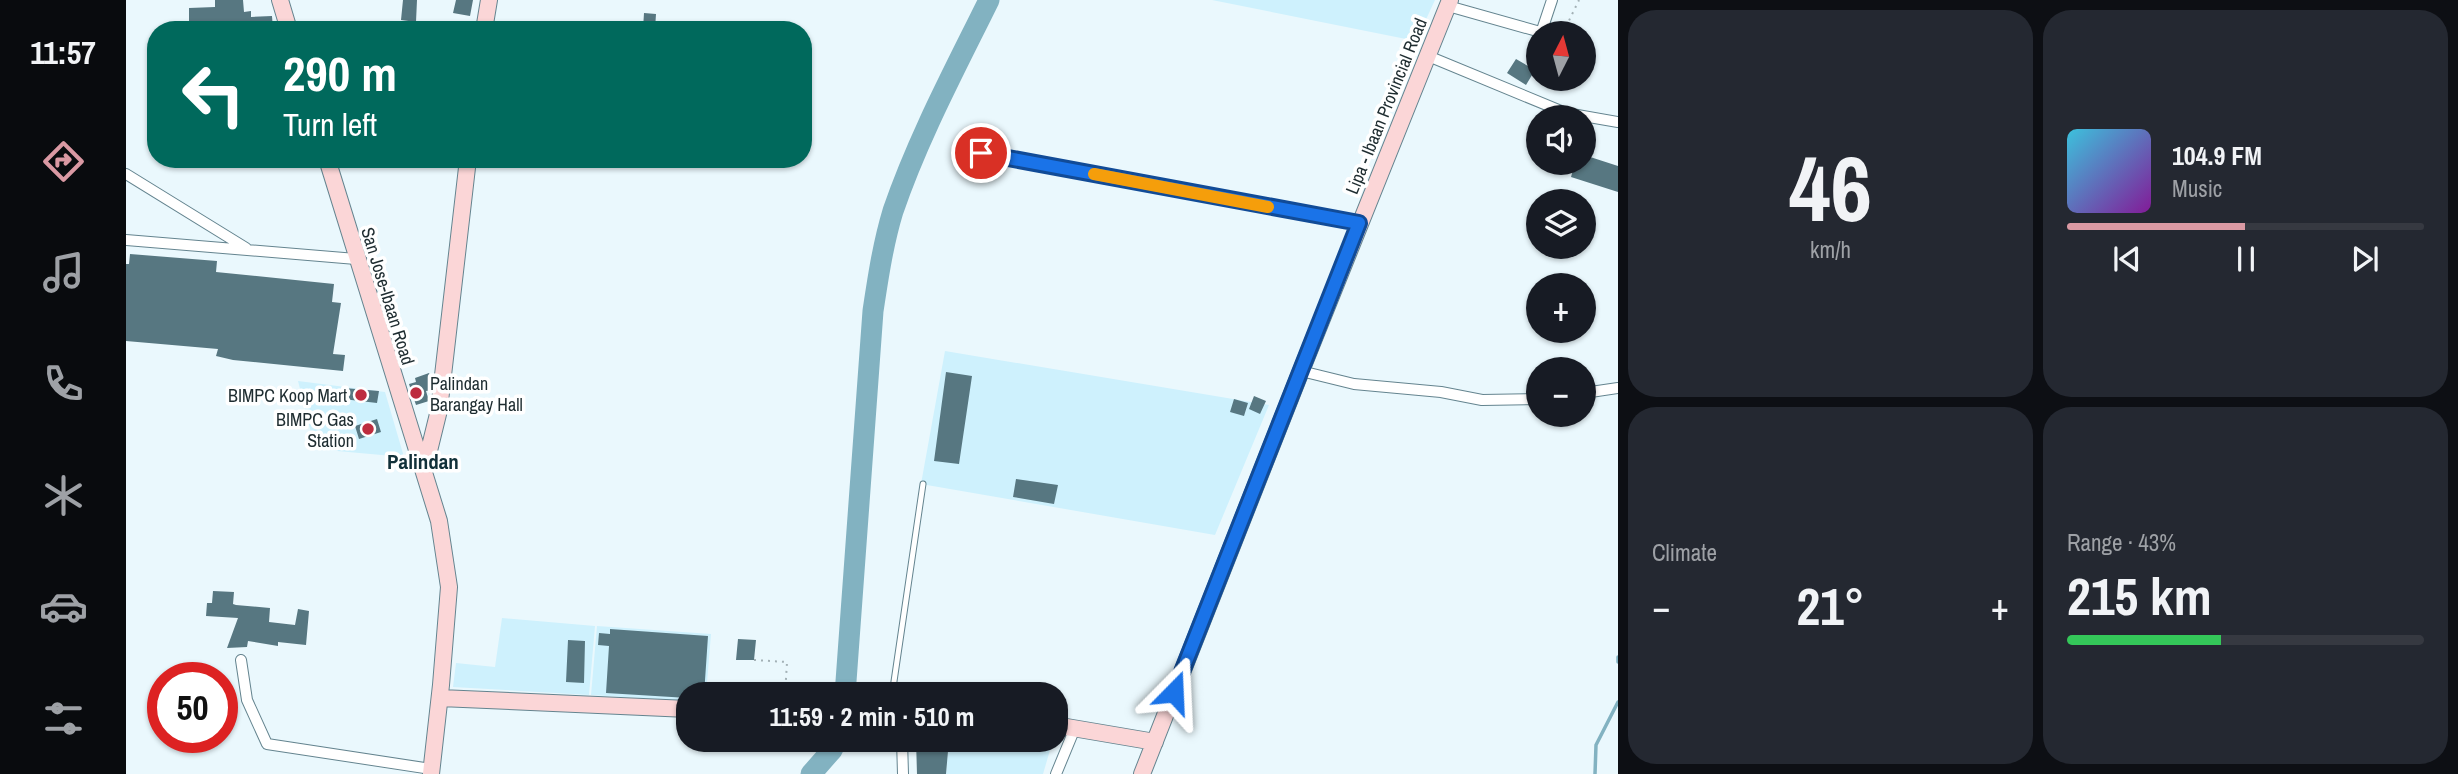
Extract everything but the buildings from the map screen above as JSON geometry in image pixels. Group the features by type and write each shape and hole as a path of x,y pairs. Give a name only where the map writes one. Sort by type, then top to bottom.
{"main road":[{"path":"280,0 286,21"},
{"path":"486,21 489,0"},
{"name":"Lipa - Ibaan Provincial Road","path":"1142,774 1359,223 1449,3"},
{"name":"San Jose-Ibaan Road","path":"330,168 439,521 449,587 431,771"},
{"path":"424,471 439,410 467,168"},
{"path":"440,698 676,708"},
{"path":"1068,727 1155,741"}],"street":[{"path":"1546,21 1552,0"},
{"path":"1449,3 1526,28"},
{"path":"1428,56 1566,113 1618,122"},
{"path":"981,153 1359,223"},
{"path":"126,174 250,250"},
{"path":"126,240 356,259"},
{"path":"1301,371 1354,384 1441,392 1482,400 1526,399"},
{"path":"1596,391 1618,388"},
{"path":"241,660 247,700 267,744 431,771"},
{"path":"1056,774 1074,728"},
{"path":"902,752 902,774"}],"lane":[{"path":"894,682 923,484"}],"path":[{"path":"1569,21 1579,0"},
{"path":"754,660 787,662 786,682"}],"shaded area":[{"path":"1212,0 1435,0 1416,41"},
{"path":"945,351 1269,405 1215,535 921,484"},
{"path":"298,381 385,392 404,457 315,449"},
{"path":"502,618 595,626 589,695 453,687 456,663 495,667"},
{"path":"597,626 711,634 707,682 676,682 676,700 591,695"},
{"path":"948,752 1049,752 1043,774 946,774"}],"waterway":[{"path":"846,682 873,311 884,248 893,211 914,157 989,0"},
{"path":"1618,657 1618,662"},
{"path":"1595,774 1596,745 1618,702"},
{"path":"811,774 830,752"}],"slow traffic":[{"path":"1094,174 1268,207"}],"place":[{"name":"Palindan Barangay Hall","path":"416,393"},
{"name":"BIMPC Koop Mart","path":"361,395"},
{"name":"BIMPC Gas Station","path":"368,429"}],"district":[{"name":"Palindan","path":"423,461"}],"route":[{"path":"981,153 1359,223 1174,692"}]}
